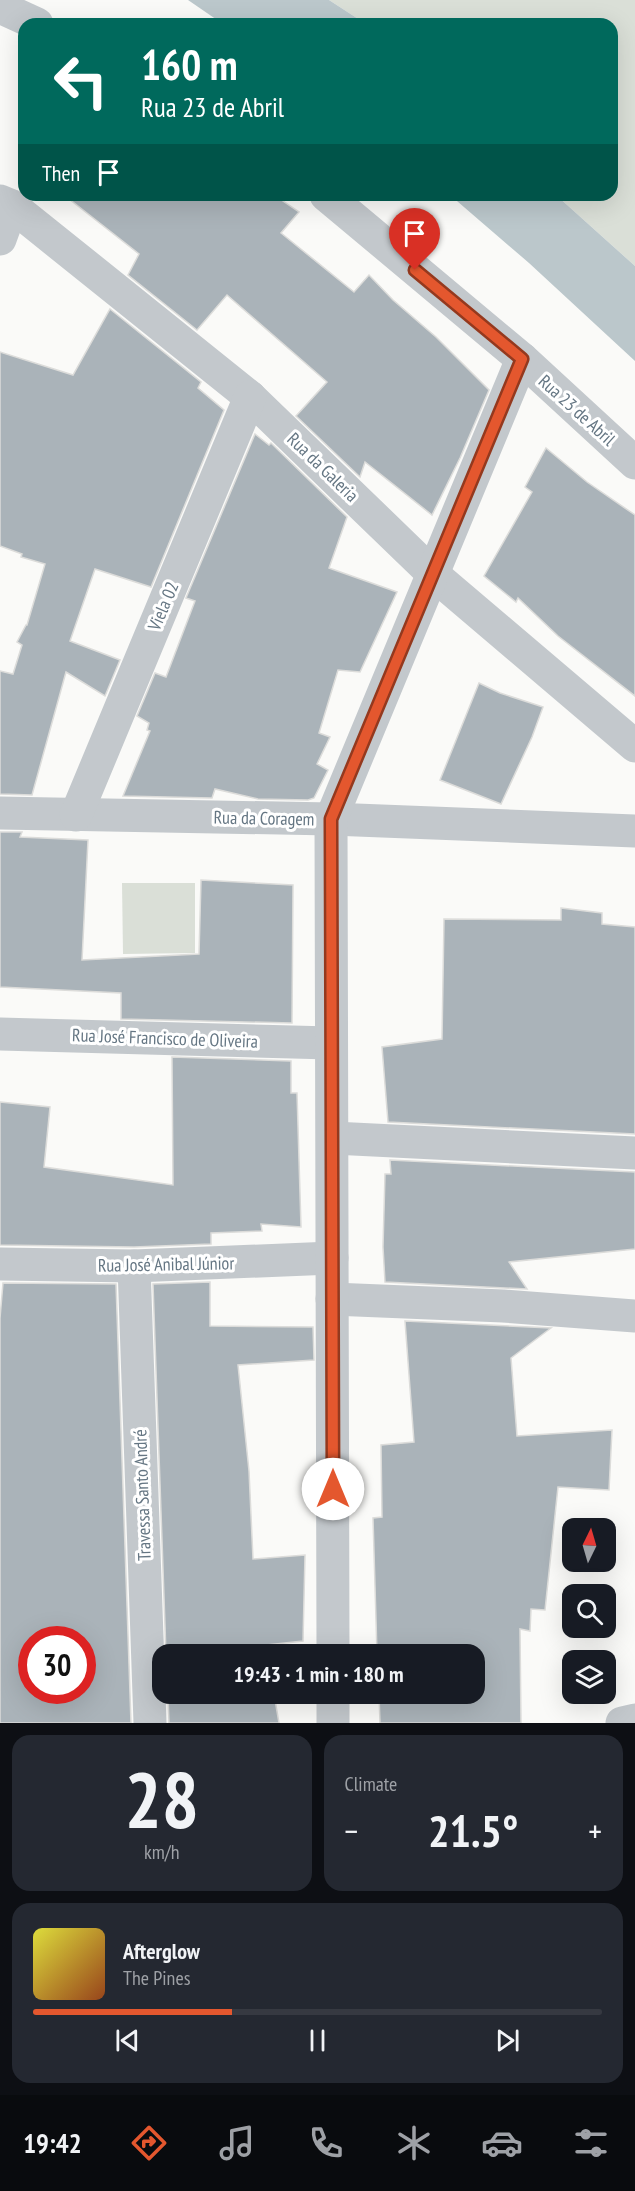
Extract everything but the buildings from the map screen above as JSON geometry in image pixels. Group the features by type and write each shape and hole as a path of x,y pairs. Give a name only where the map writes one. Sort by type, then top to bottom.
{"street":[{"path":"0,6 25,18"},
{"name":"Rua 23 de Abril","path":"333,201 522,359 635,463"},
{"path":"0,240 6,204"},
{"name":"Rua da Galeria","path":"6,204 250,397 434,575 635,746"},
{"path":"333,1644 331,819 522,359"},
{"name":"Viela 02","path":"76,815 250,397"},
{"name":"Rua da Coragem","path":"0,813 331,819 635,831"},
{"name":"Rua José Francisco de Oliveira","path":"0,1034 331,1043"},
{"path":"333,1138 635,1153"},
{"name":"Rua José Anibal Júnior","path":"0,1264 134,1266 332,1258"},
{"name":"Travessa Santo André","path":"134,1266 150,1723"},
{"path":"332,1299 503,1306 635,1316"},
{"path":"333,1704 333,1723"},
{"path":"622,1723 635,1720"}],"shaded area":[{"path":"188,0 329,0 357,18 214,18"},
{"path":"329,0 635,0 635,266 563,201 618,201 618,18 357,18"},
{"path":"457,201 563,201 635,266 635,361 529,263"},
{"path":"122,883 195,883 195,953 123,954"}],"route":[{"path":"333,1489 331,819 522,359 415,270"}]}
